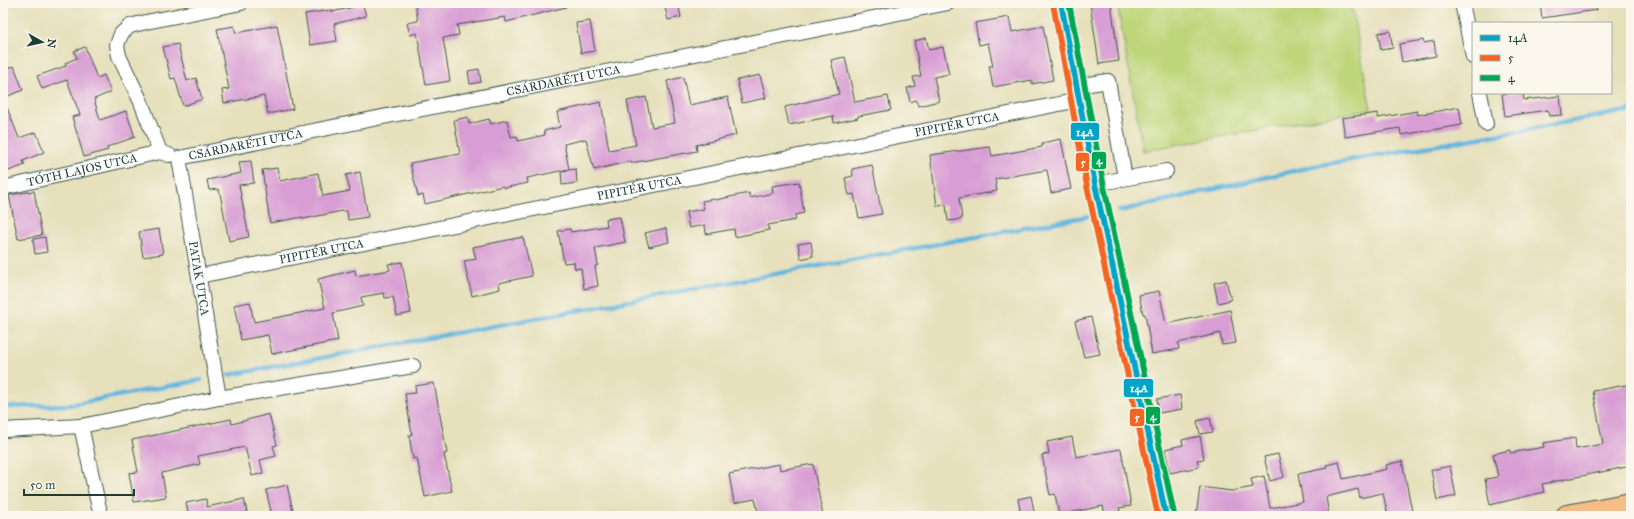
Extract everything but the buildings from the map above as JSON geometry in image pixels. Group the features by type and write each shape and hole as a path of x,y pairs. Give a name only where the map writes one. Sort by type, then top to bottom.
{"main road":[{"path":"1567,516 1631,504"}],"street":[{"path":"179,158 160,152 144,108 119,56 117,44 121,34 130,26 241,3"},
{"name":"CSÁRDARÉTI UTCA","path":"179,158 948,3"},
{"path":"1061,3 1095,184 1166,516"},
{"path":"1462,3 1472,52"},
{"name":"PIPITÉR UTCA","path":"199,276 1078,93 1108,81 1125,178"},
{"path":"1480,94 1486,124"},
{"name":"TÓTH LAJOS UTCA","path":"3,188 160,152"},
{"name":"PATAK UTCA","path":"179,158 219,398"},
{"path":"1095,184 1166,171"},
{"path":"3,430 81,426 219,398 413,366"},
{"path":"81,426 99,508"}],"green space":[{"path":"1117,3 1351,3 1371,109 1143,151"}],"waterway":[{"path":"1119,211 1315,166 1631,110"},
{"path":"229,375 1089,216"},
{"path":"3,407 69,405 201,380"}],"transit line":[{"name":"14A","path":"1061,3 1095,184 1166,516"},
{"name":"4","path":"1069,3 1103,182 1174,514"},
{"name":"5","path":"1053,4 1087,186 1158,516"}]}
